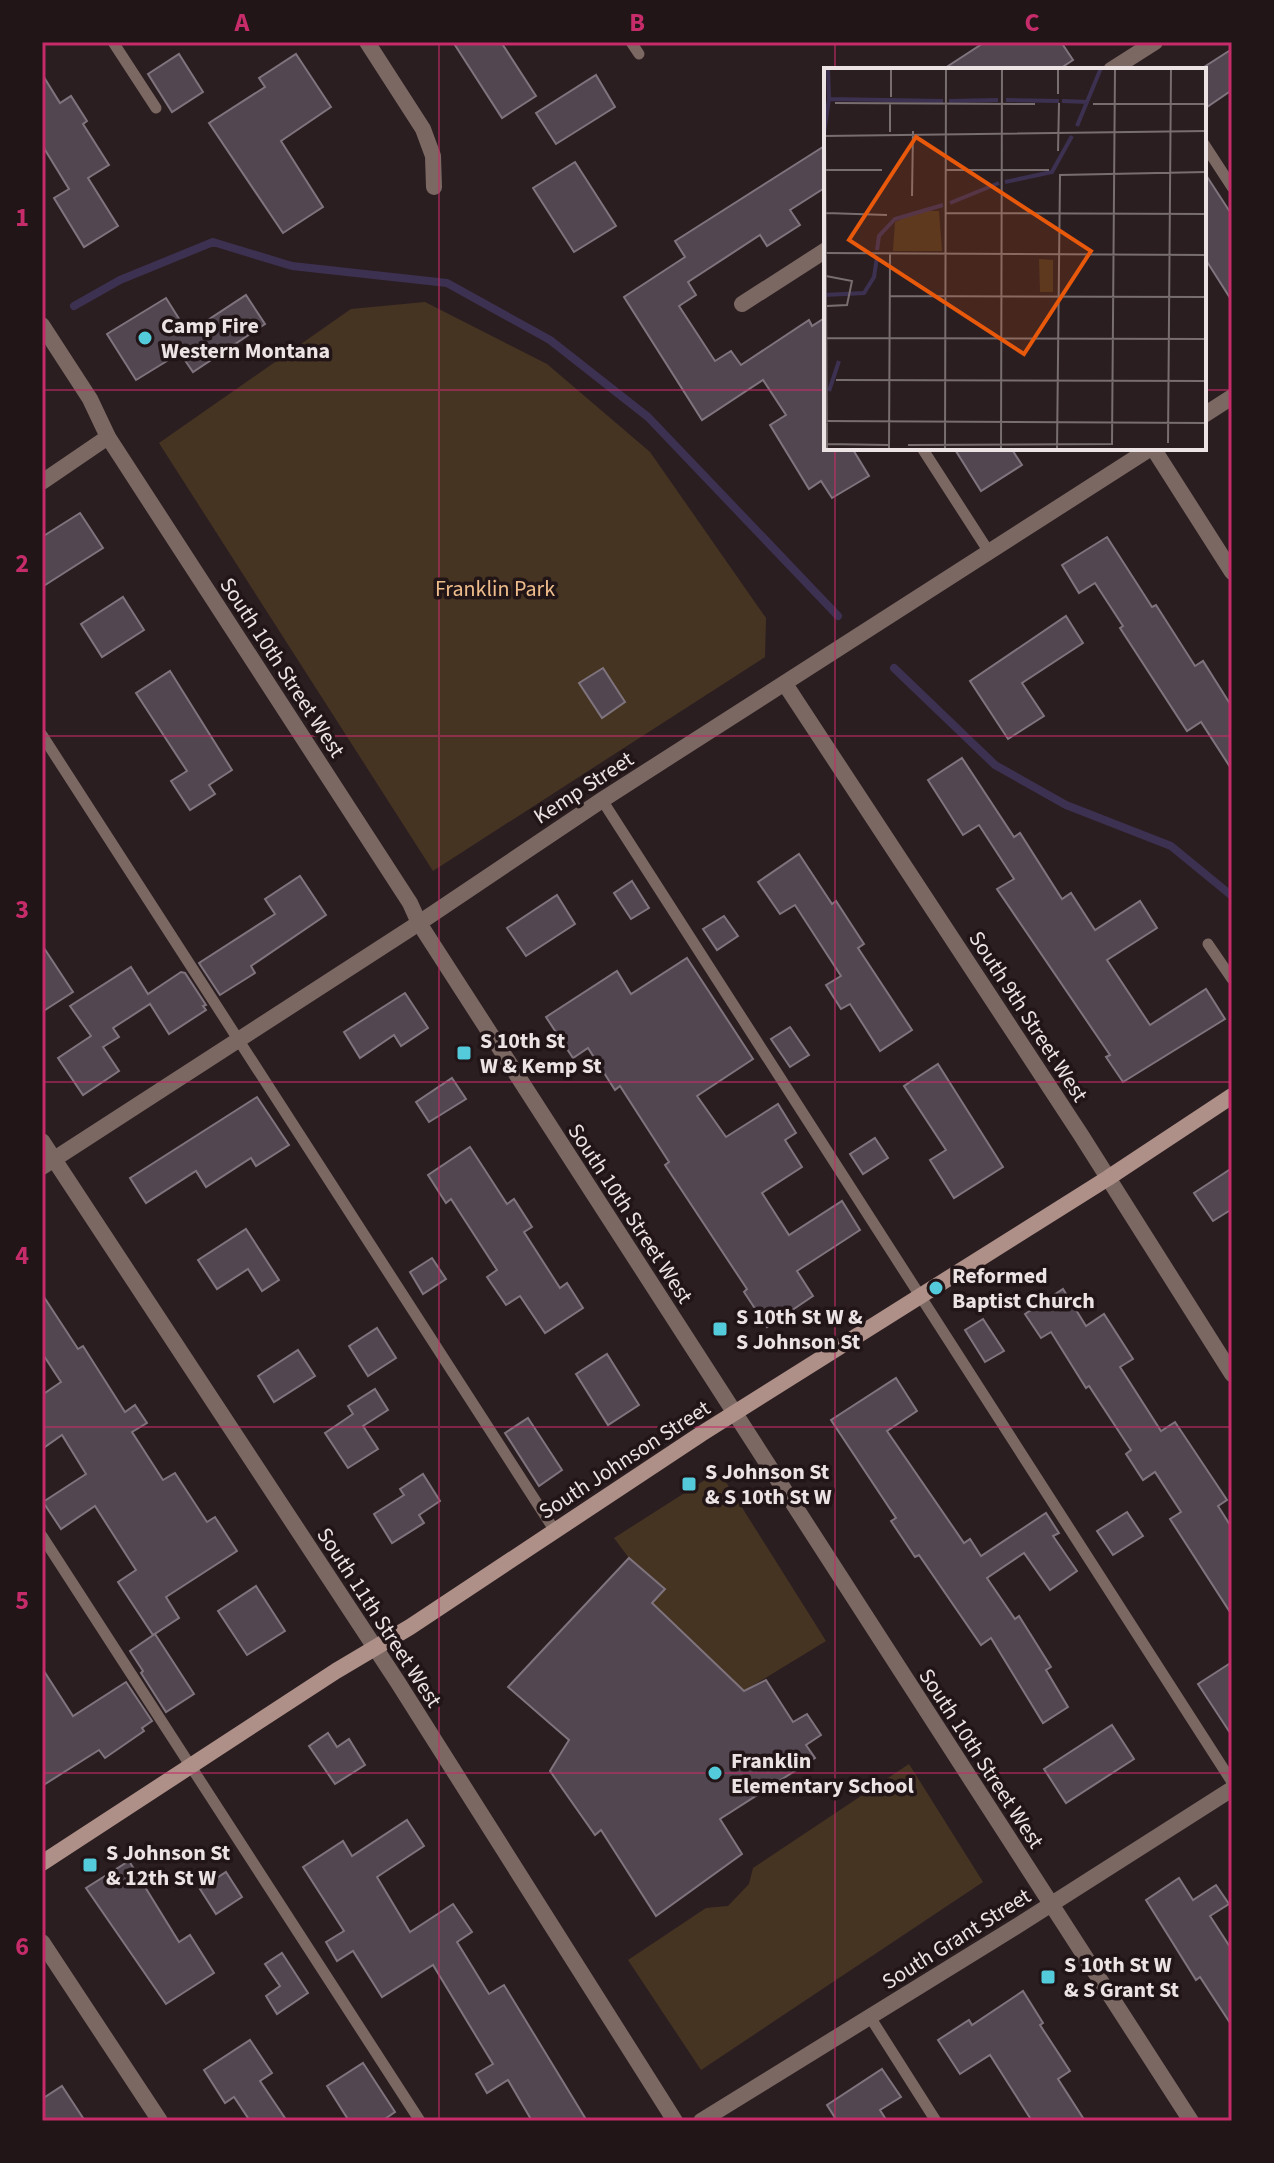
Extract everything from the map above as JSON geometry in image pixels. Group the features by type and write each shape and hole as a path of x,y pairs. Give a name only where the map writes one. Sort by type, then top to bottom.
{"street":[{"path":"367,42 423,129 433,156 434,187"},
{"path":"1114,68 1155,42"},
{"path":"742,304 824,251"},
{"name":"South 10th Street West","path":"42,325 90,399 108,437 393,877 419,923 733,1414 1191,2121"},
{"path":"1206,414 1232,397"},
{"path":"42,482 108,437"},
{"name":"Kemp Street","path":"48,1163 419,923 602,800 1149,450"},
{"path":"1153,450 1232,572"},
{"name":"South 9th Street West","path":"785,684 1108,1178 1232,1374"},
{"name":"South Johnson Street","path":"42,1863 733,1414 1108,1178 1232,1096"},
{"name":"South 11th Street West","path":"42,1141 48,1163 375,1649 675,2121"},
{"name":"South Grant Street","path":"701,2121 1051,1905 1232,1789"},
{"path":"42,1942 160,2121"}],"lane":[{"path":"113,42 156,108"},
{"path":"631,42 639,54"},
{"path":"1206,147 1232,187"},
{"path":"923,450 989,552"},
{"path":"42,735 555,1531"},
{"path":"602,800 1232,1782"},
{"path":"1208,944 1232,979"},
{"path":"42,1536 420,2121"},
{"path":"870,2017 936,2121"}],"green space":[{"name":"Franklin Park","path":"425,302 547,364 650,452 766,618 765,657 433,871 159,443 351,309"},
{"path":"719,1471 826,1641 744,1691 652,1603 665,1588 629,1558 614,1538"},
{"path":"909,1764 983,1882 701,2070 628,1960 706,1908 728,1906 749,1884 753,1868"}],"building":[{"path":"453,42 501,42 536,96 502,118"},
{"path":"985,42 1061,42 1073,60 1061,68 945,68"},
{"path":"1232,49 1232,90 1206,108 1206,68"},
{"path":"179,54 203,92 172,112 148,74"},
{"path":"296,54 331,107 281,141 323,207 283,233 209,123 265,87 259,78"},
{"path":"42,74 60,103 71,96 87,121 83,124 109,165 88,178 118,226 84,247 54,198 69,189 42,145"},
{"path":"596,75 615,107 556,144 536,113"},
{"path":"824,146 824,188 790,210 800,225 767,246 760,235 688,282 696,295 679,306 715,361 731,351 741,365 809,320 812,326 824,318 824,450 853,450 869,476 832,498 821,481 809,489 770,425 786,415 763,380 702,420 624,297 685,257 675,241"},
{"path":"575,162 616,226 574,252 533,188"},
{"path":"1206,175 1232,215 1232,301 1206,260"},
{"path":"246,295 265,324 193,372 180,353 136,380 107,334 166,298 188,333"},
{"path":"955,450 1012,450 1022,465 981,491"},
{"path":"80,513 103,548 42,587 42,537"},
{"path":"1107,537 1195,666 1203,661 1232,707 1232,770 1201,722 1187,731 1120,628 1123,626 1095,583 1079,593 1062,565"},
{"path":"123,597 144,630 102,657 81,624"},
{"path":"1066,616 1083,643 1022,683 1044,716 1008,739 970,681"},
{"path":"603,668 625,702 602,718 579,683"},
{"path":"170,671 232,770 209,785 215,794 190,810 171,781 187,771 136,693"},
{"path":"962,758 1014,837 1020,833 1062,899 1071,893 1095,930 1140,901 1157,928 1107,960 1150,1025 1206,989 1225,1019 1123,1082 1106,1057 1110,1055 997,889 1014,879 979,825 963,835 928,780"},
{"path":"799,854 832,904 836,901 864,944 858,948 912,1030 880,1051 850,1004 841,1009 826,985 841,976 795,905 780,914 758,882"},
{"path":"300,876 326,915 251,966 255,973 220,995 199,963 275,914 265,899"},
{"path":"632,881 649,908 631,919 614,893"},
{"path":"557,895 575,924 526,956 507,928"},
{"path":"724,916 738,936 717,950 703,929"},
{"path":"42,945 73,992 42,1012"},
{"path":"687,958 753,1059 697,1096 726,1137 778,1104 796,1133 785,1140 802,1167 762,1193 789,1235 842,1201 860,1230 797,1271 813,1296 767,1327 744,1292 747,1289 665,1165 669,1162 620,1086 615,1090 588,1048 573,1058 546,1017 617,971 631,994"},
{"path":"131,967 148,994 181,972 185,973 206,1005 203,1006 206,1010 169,1034 150,1004 113,1028 119,1037 103,1047 119,1071 83,1095 58,1058 91,1036 70,1006"},
{"path":"405,993 428,1028 401,1046 394,1035 360,1058 344,1032"},
{"path":"790,1027 809,1055 790,1067 771,1039"},
{"path":"938,1064 1003,1167 954,1198 930,1160 946,1150 904,1086"},
{"path":"452,1078 466,1099 429,1122 416,1102"},
{"path":"257,1097 289,1145 256,1166 251,1158 206,1187 196,1171 146,1203 130,1178"},
{"path":"875,1138 888,1158 863,1174 850,1154"},
{"path":"470,1147 507,1204 514,1199 532,1227 524,1232 560,1288 567,1283 583,1308 545,1333 520,1296 506,1305 487,1277 497,1270 451,1199 446,1203 428,1175"},
{"path":"1232,1168 1232,1209 1213,1221 1194,1193"},
{"path":"246,1229 279,1280 262,1291 248,1269 217,1289 198,1260"},
{"path":"432,1258 446,1279 423,1294 410,1272"},
{"path":"1063,1289 1086,1326 1104,1314 1133,1359 1120,1367 1161,1431 1175,1422 1227,1500 1218,1506 1232,1528 1232,1615 1170,1519 1181,1512 1155,1472 1143,1480 1126,1454 1131,1450 1089,1386 1086,1388 1051,1332 1041,1338 1025,1314"},
{"path":"42,1294 78,1349 83,1346 125,1412 135,1405 147,1423 132,1432 163,1480 175,1473 207,1522 215,1517 237,1551 166,1597 179,1618 153,1635 118,1582 136,1570 95,1506 61,1529 43,1502 86,1474 62,1435 42,1449 42,1395 61,1382 42,1353"},
{"path":"983,1319 1004,1351 985,1362 965,1330"},
{"path":"377,1328 396,1358 368,1376 349,1346"},
{"path":"298,1350 315,1376 274,1402 258,1376"},
{"path":"607,1354 639,1405 608,1425 576,1374"},
{"path":"896,1378 917,1411 887,1431 964,1543 970,1539 981,1556 1046,1513 1059,1533 1053,1536 1077,1571 1050,1590 1024,1553 987,1578 1015,1619 1019,1616 1051,1667 1046,1670 1068,1707 1043,1723 991,1638 981,1645 919,1555 915,1557 891,1521 896,1518 831,1420"},
{"path":"375,1389 388,1410 363,1426 378,1449 348,1468 325,1433 353,1414 348,1406"},
{"path":"528,1418 562,1470 539,1486 505,1433"},
{"path":"423,1474 440,1501 419,1515 424,1523 392,1543 374,1514 404,1495 400,1489"},
{"path":"1127,1512 1143,1536 1113,1555 1097,1531"},
{"name":"Franklin Elementary School","path":"629,1558 665,1589 652,1603 744,1691 766,1680 793,1722 807,1714 821,1735 806,1745 815,1758 720,1819 742,1854 656,1916 601,1830 595,1835 550,1771 569,1740 508,1687"},
{"path":"256,1586 285,1631 247,1655 218,1611"},
{"path":"155,1634 194,1694 166,1712 130,1651"},
{"path":"1232,1662 1232,1736 1198,1684"},
{"path":"42,1668 73,1716 126,1682 152,1721 142,1728 144,1731 105,1758 99,1750 42,1786"},
{"path":"1112,1725 1134,1759 1066,1803 1044,1769"},
{"path":"328,1733 337,1747 349,1739 365,1765 335,1784 309,1746"},
{"path":"407,1820 424,1846 377,1877 410,1932 453,1904 472,1932 457,1942 489,1994 504,1985 587,2121 532,2121 508,2080 487,2093 476,2074 493,2064 433,1965 382,1997 353,1951 337,1961 326,1942 344,1931 303,1867 343,1841 352,1856"},
{"path":"129,1861 179,1942 190,1935 214,1973 166,2004 86,1888"},
{"path":"226,1872 242,1897 216,1914 200,1889"},
{"path":"1179,1878 1193,1900 1216,1885 1229,1904 1210,1916 1232,1950 1232,2026 1200,1977 1196,1980 1146,1900"},
{"path":"282,1953 308,1993 277,2014 266,1996 280,1986 265,1964"},
{"path":"1023,1991 1043,2023 1040,2025 1070,2071 1058,2079 1085,2121 1032,2121 990,2055 960,2074 938,2040 969,2020 972,2025"},
{"path":"250,2040 272,2073 260,2081 287,2121 250,2121 234,2097 225,2103 204,2070"},
{"path":"363,2063 395,2112 382,2121 349,2121 327,2086"},
{"path":"882,2069 901,2097 880,2110 887,2121 837,2121 827,2105"},
{"path":"62,2086 85,2121 42,2121 42,2099"}],"waterway":[{"path":"74,306 120,280 213,242 292,266 447,283 550,340 648,417 838,616"},
{"path":"894,668 995,765 1066,805 1171,846 1232,896"}],"place":[{"name":"Camp Fire Western Montana","path":"145,338"},
{"name":"S 10th St W & Kemp St","path":"464,1053"},
{"name":"Reformed Baptist Church","path":"936,1288"},
{"name":"S 10th St W & S Johnson St","path":"720,1329"},
{"name":"S Johnson St & S 10th St W","path":"689,1484"},
{"name":"Franklin Elementary School","path":"715,1773"},
{"name":"S Johnson St & 12th St W","path":"90,1865"},
{"name":"S 10th St W & S Grant St","path":"1048,1977"}]}
